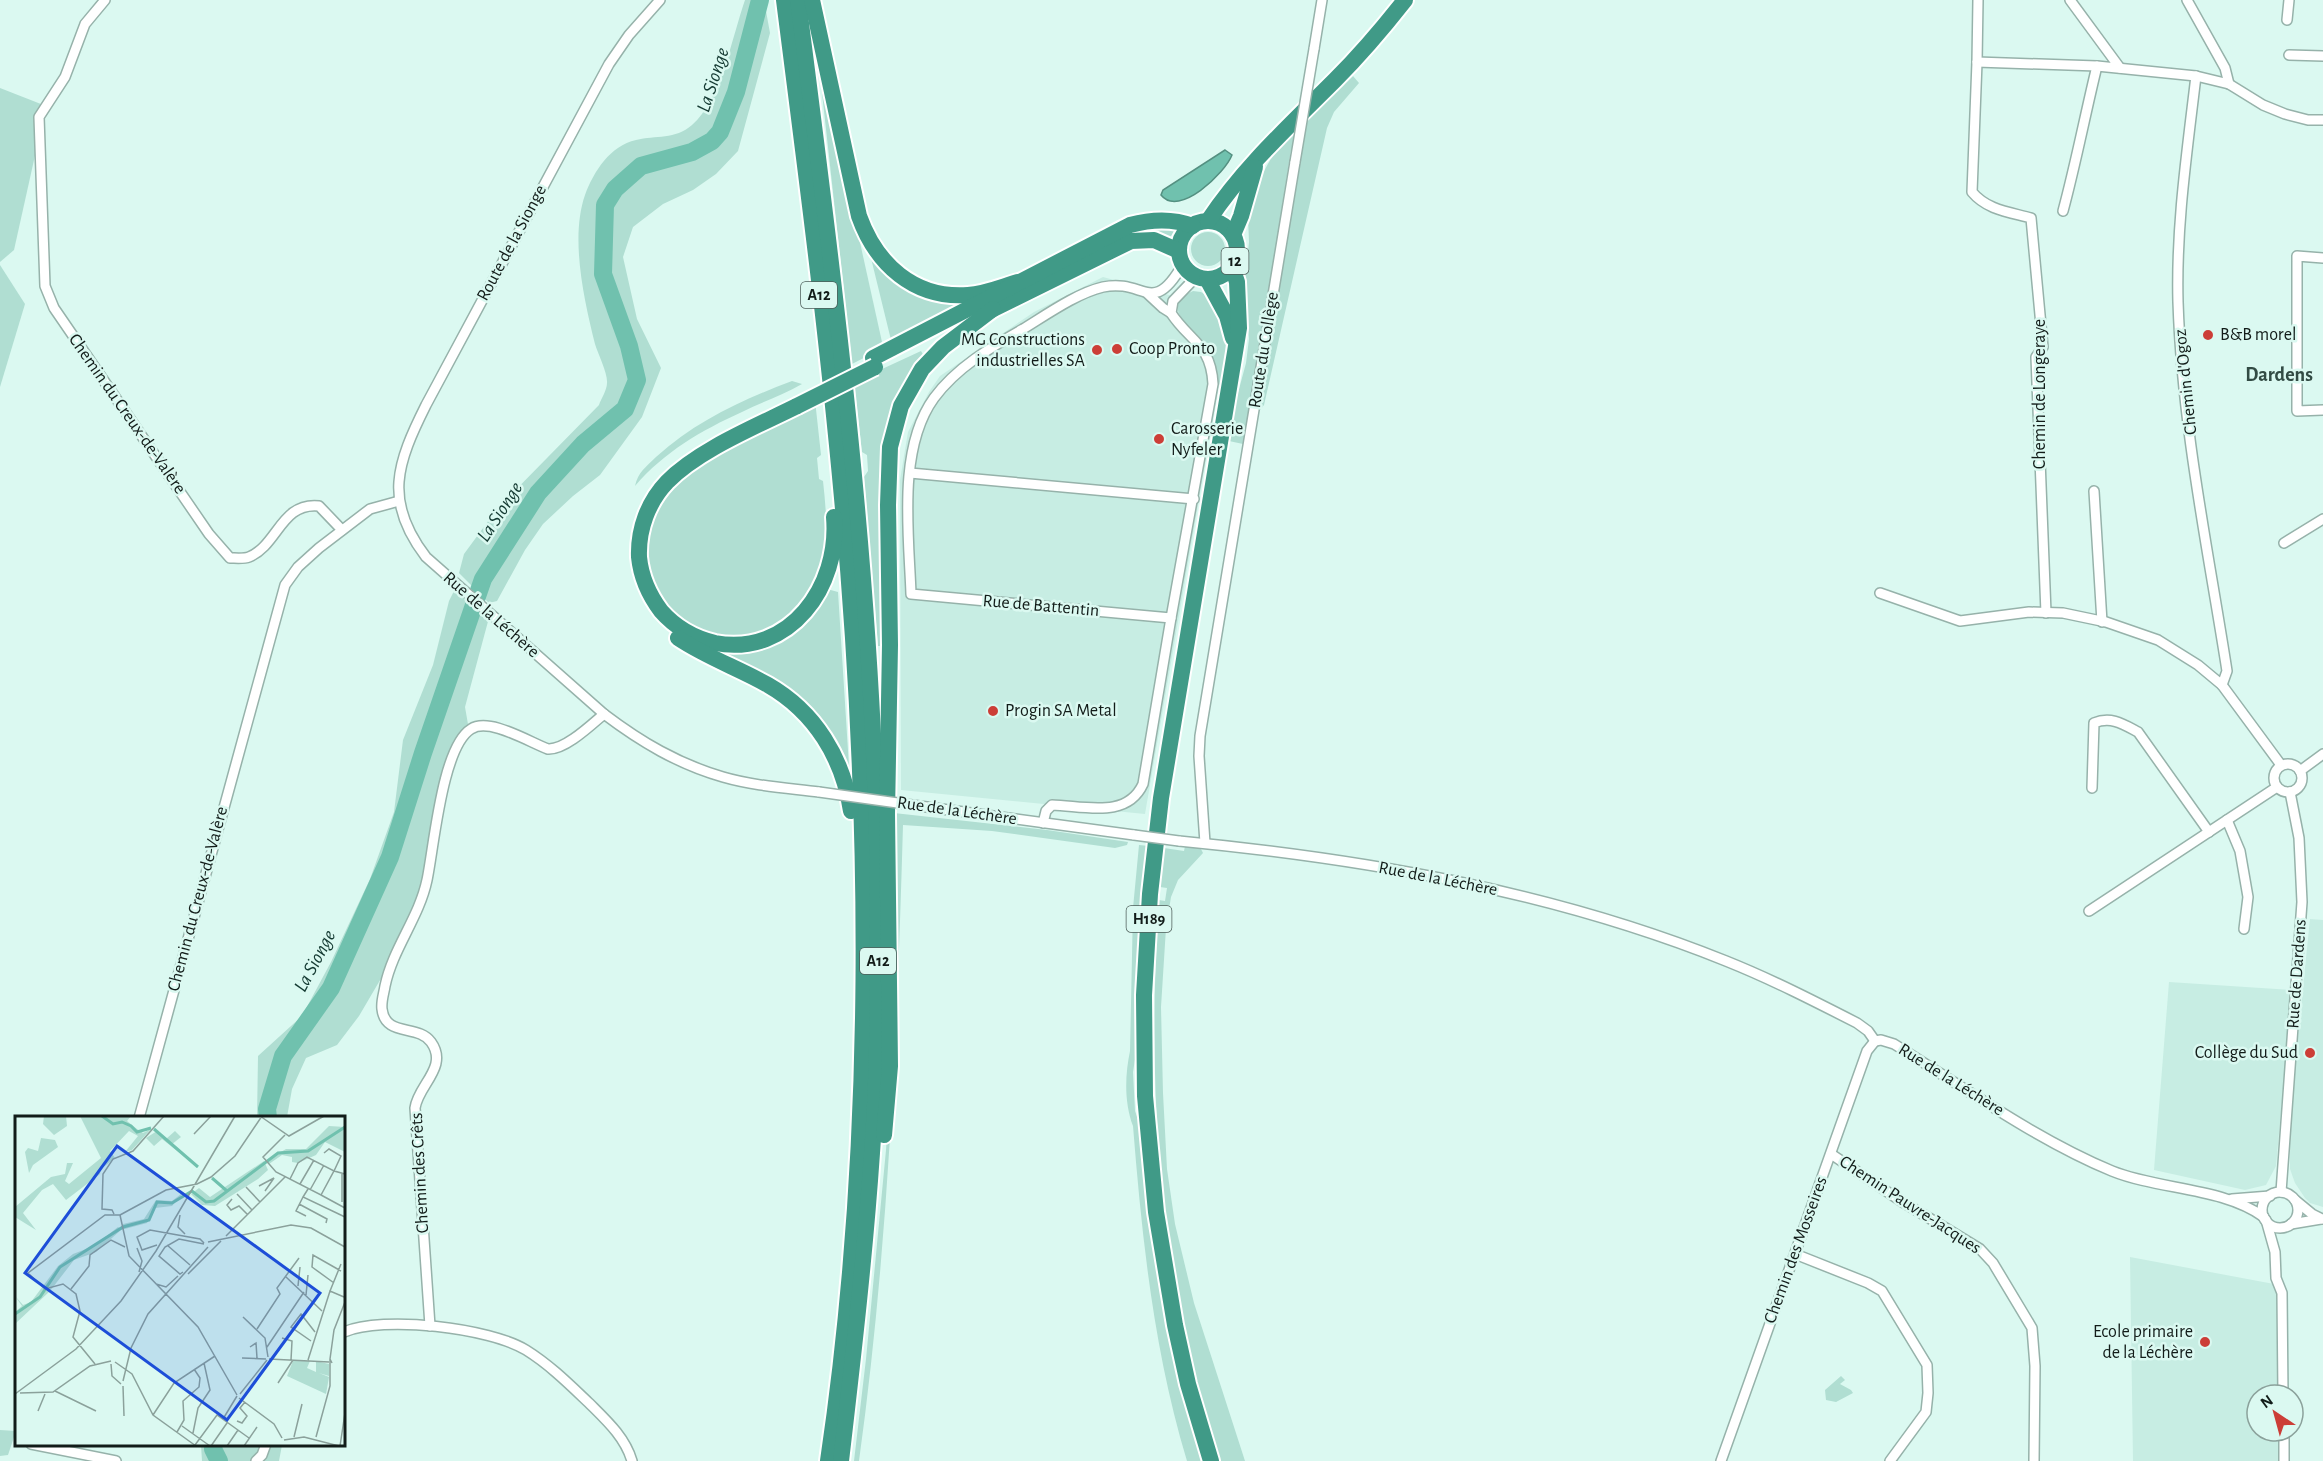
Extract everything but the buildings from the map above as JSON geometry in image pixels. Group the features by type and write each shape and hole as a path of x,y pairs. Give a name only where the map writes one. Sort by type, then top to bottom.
{"highway":[{"path":"812,0 859,216 868,238 880,257 895,273 908,282 939,293 975,294 1018,282"},
{"name":"12","path":"1235,346 1227,316 1202,278 1181,257 1181,239 1200,223 1283,130 1337,78 1405,0"},
{"path":"783,4 807,256 824,406 835,525 833,546 825,577 814,600 801,617 783,631 762,640 736,644 713,642 693,635 664,614 652,597 643,578 640,540 648,509 667,482 691,462 796,402 874,362 1018,282 1130,225 1168,219 1200,223"},
{"name":"A12","path":"783,4 842,498 858,742 863,890 862,1068 856,1179 842,1344 828,1461"},
{"name":"A12","path":"783,4 834,298 863,581 876,828 877,997 873,1149 859,1310 841,1461"},
{"name":"12","path":"1233,235 1258,158"},
{"name":"12","path":"1200,223 1222,225 1233,235 1238,251 1232,267 1216,278 1202,278"},
{"path":"874,362 993,309 1131,241 1154,240 1181,257"},
{"name":"12","path":"1232,267 1237,282 1240,314 1235,346"},
{"path":"851,1461 869,1307 890,1066 887,814 890,447 901,406 922,369 955,336 993,309"},
{"name":"H189","path":"1211,1461 1186,1374 1156,1212 1145,1096 1144,995 1150,894 1163,788 1232,376 1235,346"},
{"path":"796,402 701,445 661,475 646,493 634,519 630,542 631,565 643,600 655,617 669,630 697,650 778,691 820,730 837,762 846,787 863,890"}],"street":[{"name":"Chemin du Creux-de-Valère","path":"105,0 85,24 65,77 39,117 45,286 54,308 209,534 230,558 248,558 265,544 290,514 306,504 319,506 342,530"},
{"name":"Route de la Sionge","path":"399,501 398,482 401,465 413,430 426,405 609,64 660,0"},
{"name":"Route du Collège","path":"1205,843 1199,756 1200,736 1322,0"},
{"name":"Chemin de Longeraye","path":"1978,0 1972,192 1980,202 1992,208 2031,218 2043,347 2036,357 2046,613"},
{"path":"2070,0 2120,68"},
{"path":"2187,0 2225,69 2229,84"},
{"path":"2287,20 2289,0"},
{"path":"2289,55 2323,56"},
{"path":"1977,62 2097,66 2196,76 2229,84 2263,105 2285,114 2308,120 2323,120"},
{"path":"2063,211 2079,154 2080,134 2097,66"},
{"name":"Chemin d'Ogoz","path":"2196,76 2179,216 2178,301 2183,384 2227,671 2222,685"},
{"path":"2323,258 2297,256 2296,326 2297,411 2323,410"},
{"path":"1148,294 1158,293 1167,287 1181,257"},
{"path":"1171,313 1173,301 1202,278"},
{"name":"Rue de Battentin","path":"1148,294 1116,286 1091,291 978,356 947,383 929,406 918,432 910,473 908,499 911,594 1171,618"},
{"path":"1043,823 1046,811 1052,805 1115,808 1132,801 1143,784 1213,390 1210,363 1204,351 1171,313 1162,308 1148,294"},
{"path":"910,473 1194,499"},
{"path":"2094,491 2102,622"},
{"name":"Chemin du Creux-de-Valère","path":"140,1116 285,585 298,567 370,509 399,501"},
{"name":"Rue de la Léchère","path":"399,501 402,517 426,557 604,714 633,736 689,765 751,783 1374,866 1450,879 1594,916 1737,966 1857,1023 1868,1031 1875,1041 1881,1040 1894,1044 2028,1127 2099,1165 2141,1180 2224,1199 2248,1207 2265,1219"},
{"path":"2284,543 2323,519"},
{"path":"1880,593 1960,621 2029,612 2063,613 2102,622 2158,640 2198,665 2222,685 2281,765"},
{"name":"Chemin des Crêts","path":"430,1326 415,1108 421,1091 435,1070 437,1054 425,1036 392,1026 384,1017 382,1003 393,958 424,894 443,788 455,752 466,732 483,725 508,732 548,749 555,749 604,714"},
{"path":"2092,788 2094,723 2104,719 2122,723 2138,732 2210,832"},
{"path":"2300,771 2323,754"},
{"path":"2292,764 2300,771 2301,784 2297,789 2290,792 2277,787 2274,775 2281,765 2292,764"},
{"path":"2089,911 2277,787"},
{"name":"Rue de Dardens","path":"2281,1192 2302,902 2299,838 2290,792"},
{"path":"2227,820 2240,851 2248,897 2244,929"},
{"name":"Chemin des Mosseires","path":"1721,1461 1867,1051 1875,1041"},
{"name":"Chemin Pauvre-Jacques","path":"1831,1154 1901,1201 1980,1249 1993,1263 2032,1328 2035,1366 2034,1461"},
{"path":"2283,1383 2282,1293 2276,1278 2275,1252 2263,1205 2270,1196 2281,1192 2323,1220"},
{"name":"Rue de la Léchère","path":"2224,1199 2270,1196"},
{"path":"2275,1252 2278,1242 2297,1215 2298,1209 2294,1199"},
{"path":"2265,1219 2275,1227 2310,1219 2323,1220"},
{"path":"1795,1254 1868,1283 1882,1291 1927,1365 1926,1412 1890,1461"},
{"path":"345,1332 376,1324 430,1326 497,1338 525,1349 554,1370 605,1420 624,1441 632,1461"},
{"path":"2284,1443 2284,1461"},
{"path":"41,1446 116,1461"},
{"path":"256,1461 265,1446"}],"shaded area":[{"path":"745,0 764,0 770,33 738,151 716,174 693,190 663,204 633,227 623,257 637,319 661,368 642,417 600,475 543,524 525,550 497,601 489,603 459,573 464,554 497,509 599,405 607,386 606,375 591,327 580,269 579,230 585,195 598,169 618,148 636,140 679,133 686,130 702,114 718,84"},
{"path":"1353,76 1359,83 1334,112 1327,128 1264,405 1260,410 1304,139 1291,150 1246,435 1243,444 1229,441 1249,339 1245,280 1249,242 1248,217 1255,187 1277,148"},
{"path":"821,84 825,84 882,342 881,349 852,364"},
{"path":"0,88 46,106 14,250 0,262"},
{"path":"1225,150 1232,155 1228,163 1201,190 1179,201 1169,201 1161,195 1163,190"},
{"path":"1152,228 1174,229 1174,231 1170,238 1128,235 1136,231"},
{"path":"1208,232 1220,237 1225,249 1220,261 1208,266 1196,261 1191,249 1196,237"},
{"path":"870,254 877,261 972,299 891,340"},
{"path":"0,265 25,304 0,387"},
{"path":"1103,277 1195,302 1223,360 1145,814 901,790 900,480 908,432 940,376 1034,312"},
{"path":"1193,291 1201,292 1209,297 1225,333 1226,353 1221,385 1217,384 1214,363 1208,349 1181,318 1178,311 1178,304 1183,297"},
{"path":"921,351 925,358 893,413 884,646 878,646 864,477 868,471 867,455 862,452 854,382"},
{"path":"792,381 802,384 698,434 671,452 635,486 640,473 656,457 703,422 755,396"},
{"path":"815,400 821,455 817,458 819,479 823,481 826,538 822,566 811,593 798,609 773,628 750,638 733,640 699,631 671,610 660,596 647,567 645,550 659,504 666,492 693,469"},
{"path":"457,585 490,614 465,707 469,730 455,751 427,881 393,958 359,1016 337,1045 306,1058 292,1089 287,1116 257,1116 258,1056 302,1016 331,962 370,879 394,812 403,740 433,665 449,601"},
{"path":"827,589 838,592 850,782 821,726 694,640 765,644"},
{"path":"894,813 1047,830 1128,842 1127,845 1115,848 992,831 903,825 898,984 884,1223 869,1382 859,1461 854,1461 886,1150 892,1061"},
{"path":"1139,845 1149,846 1137,1047 1133,1072 1135,1111 1140,1125 1203,1461 1187,1461 1166,1379 1145,1253 1133,1126 1127,1098 1133,908"},
{"path":"1185,846 1201,849 1203,853 1178,880 1171,897 1166,928 1161,1007 1167,1169 1175,1224 1194,1303 1245,1461 1219,1461 1182,1324 1170,1254 1162,1184 1156,1113 1154,1042 1159,900 1165,901 1167,888 1160,887 1164,848 1184,851"},
{"name":"Collège du Sud","path":"2310,919 2323,920 2323,1207 2310,1203 2305,1198 2295,1183 2290,1169 2290,1115"},
{"path":"2169,982 2292,990 2276,1166 2266,1185 2245,1190 2154,1170"},
{"name":"Ecole primaire de la Léchère","path":"2130,1257 2274,1284 2279,1290 2280,1383 2245,1383 2245,1443 2280,1443 2281,1461 2133,1461"},
{"path":"1841,1376 1845,1380 1840,1384 1853,1393 1836,1402 1826,1400 1825,1390"},
{"path":"0,1430 15,1431 8,1455 0,1456"},
{"path":"201,1446 282,1446 279,1461 202,1461"}],"waterway":[{"name":"La Sionge","path":"268,1116 267,1109 283,1056 331,988 390,857 483,579 538,493 583,444 625,409 637,380 629,346 603,274 605,205 615,189 641,166 692,152 712,141 720,132 736,92 760,0"},
{"name":"La Sionge","path":"214,1446 219,1461"}],"place":[{"name":"B&B morel","path":"2208,335"},
{"name":"Coop Pronto","path":"1117,349"},
{"name":"MG Constructions industrielles SA","path":"1097,350"},
{"name":"Carosserie Nyfeler","path":"1159,439"},
{"name":"Progin SA Metal","path":"993,711"},
{"name":"Collège du Sud","path":"2310,1053"},
{"name":"Ecole primaire de la Léchère","path":"2205,1342"}],"district":[{"name":"Dardens","path":"2279,375"}]}
